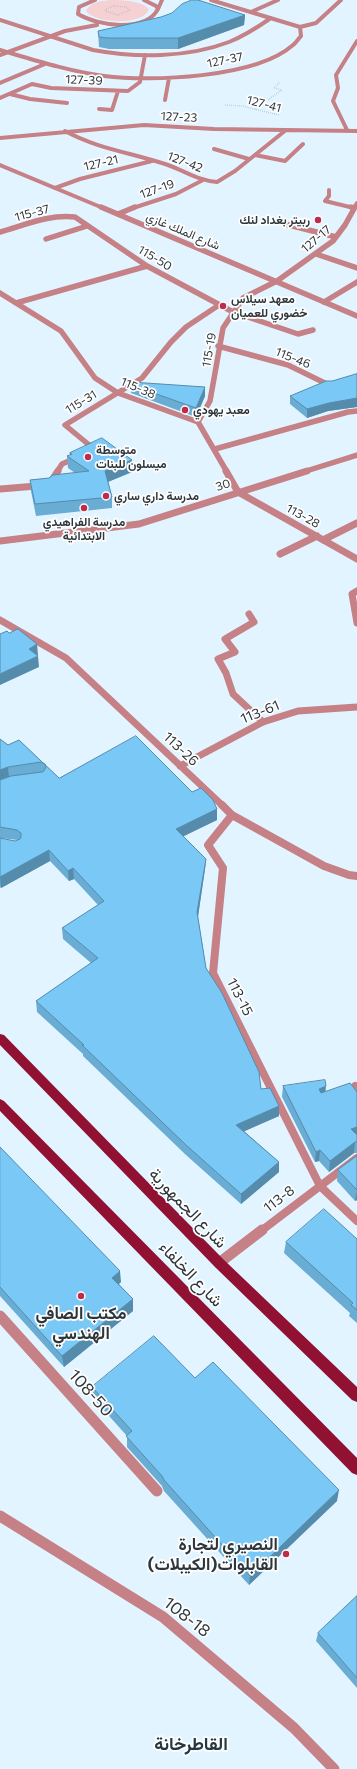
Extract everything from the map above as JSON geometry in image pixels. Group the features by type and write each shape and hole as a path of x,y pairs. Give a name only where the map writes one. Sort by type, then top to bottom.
{"main road":[{"name":"شارع الجمهورية","path":"0,1038 218,1263 357,1396"},
{"name":"شارع الخلفاء","path":"0,1104 357,1468"}],"street":[{"path":"95,0 79,7 77,16 89,21 110,25"},
{"path":"144,0 156,6 158,10"},
{"path":"0,54 65,31 86,27 137,23 148,20 158,13 162,0"},
{"path":"212,0 300,27 316,23 341,0"},
{"path":"251,12 278,0"},
{"path":"0,20 94,50 145,55 170,54 199,50 224,44 253,30 271,18"},
{"path":"65,31 73,22"},
{"name":"127-37","path":"0,50 45,64 104,76 169,78 222,72 261,62 291,47 300,36 300,27"},
{"path":"347,130 333,101 338,88 336,75 357,41"},
{"path":"351,49 357,50"},
{"path":"142,78 145,55"},
{"path":"0,83 45,64"},
{"name":"127-39","path":"0,98 32,84 51,88 128,91 140,82 142,78"},
{"path":"164,100 169,78"},
{"path":"99,109 112,110 118,91"},
{"path":"10,94 30,99 67,103"},
{"name":"127-23","path":"0,138 144,125 214,129 357,131"},
{"name":"127-42","path":"65,131 80,140 168,166 203,180 217,182 255,155 286,130"},
{"path":"255,155 285,161 303,144"},
{"path":"214,149 249,159"},
{"name":"127-21","path":"55,188 80,179 152,161"},
{"name":"شارع الملك غازي","path":"0,165 357,316"},
{"name":"127-19","path":"118,214 154,200 176,194 203,180"},
{"path":"330,190 329,196 325,201 355,208"},
{"name":"127-17","path":"277,281 316,254 336,237 355,208"},
{"name":"115-50","path":"70,216 75,217 146,266 233,312 298,334 313,330"},
{"name":"115-37","path":"0,232 46,219 70,216"},
{"path":"285,224 336,237"},
{"path":"46,239 86,226"},
{"path":"316,254 357,268"},
{"path":"16,303 146,266"},
{"name":"115-19","path":"198,422 210,401 218,346 223,328 243,298 277,281"},
{"path":"324,302 356,284"},
{"name":"115-38","path":"0,293 62,331 95,378 118,393 198,422"},
{"path":"0,302 9,299"},
{"name":"115-31","path":"0,489 48,485 62,464 94,449 65,425 142,378 171,342 186,327 219,305"},
{"name":"115-46","path":"218,346 288,365 330,386 336,385"},
{"path":"215,449 348,412 357,411"},
{"path":"198,422 215,449 238,492"},
{"name":"30","path":"0,542 139,524 357,455"},
{"name":"113-28","path":"238,492 357,559"},
{"path":"323,540 357,523"},
{"path":"280,554 317,536"},
{"path":"357,591 352,594 357,623"},
{"path":"250,614 254,622 225,639 235,652 218,659 226,673 233,694 263,722"},
{"name":"113-26","path":"0,620 16,633 66,658 232,815 324,866 349,876 357,876"},
{"name":"113-61","path":"180,766 263,722 298,711 357,707"},
{"name":"113-15","path":"232,815 208,845 223,868 214,973 320,1186"},
{"name":"113-8","path":"218,1263 357,1158"},
{"path":"320,1186 357,1221"},
{"name":"108-50","path":"0,1316 157,1491"},
{"name":"108-18","path":"0,1516 163,1617 294,1728 334,1769"}],"path":[{"path":"254,109 282,90 274,88 280,82"},
{"name":"127-41","path":"225,105 274,113 288,120 286,130"}],"shaded area":[{"path":"110,0 136,2 149,9 145,14 129,21 109,21 99,19 86,11 93,4"}],"building":[{"path":"192,0 198,0 245,15 178,38 99,37 98,31 161,17 172,13 182,4"},
{"path":"357,374 357,398 307,409 290,396 326,381 332,381"},
{"path":"131,382 205,387 196,408 131,385"},
{"path":"102,438 132,460 105,471 112,497 35,504 30,480 49,478 53,475 89,471 67,456 72,454 70,453"},
{"path":"18,629 37,644 29,649 38,656 0,674 0,634 7,631 9,633"},
{"path":"136,736 192,792 201,788 213,800 217,809 176,829 206,859 197,912 206,968 222,993 259,1072 261,1089 270,1088 279,1106 236,1125 279,1162 241,1194 186,1145 82,1045 84,1045 36,1001 98,958 62,928 104,901 73,868 68,871 49,850 0,877 0,838 15,841 20,839 21,833 17,830 0,827 0,780 11,776 42,772 46,767 45,765 59,778"},
{"path":"0,739 8,745 19,740 43,763 41,762 8,767 0,770"},
{"path":"325,1080 326,1086 319,1089 321,1093 350,1083 357,1092 357,1127 351,1129 357,1135 357,1142 330,1161 320,1150 316,1152 283,1086"},
{"path":"0,1147 120,1271 112,1278 133,1299 62,1356 0,1287"},
{"path":"357,1156 357,1190 338,1170"},
{"path":"324,1209 357,1239 357,1310 351,1305 353,1303 286,1242"},
{"path":"154,1336 195,1378 213,1362 339,1490 250,1576 126,1436 132,1431 92,1387"},
{"path":"357,1596 357,1678 318,1633"}],"place":[{"name":"ربيتر بغداد لنك","path":"318,220"},
{"name":"معهد سيلاس خضوري للعميان","path":"223,306"},
{"name":"معبد يهودي","path":"185,410"},
{"name":"متوسطة ميسلون للبنات","path":"88,457"},
{"name":"مدرسة داري ساري","path":"106,496"},
{"name":"مدرسة الفراهيدي الابتدائية","path":"84,508"},
{"name":"مكتب الصافي الهندسي","path":"81,1296"},
{"name":"النصيري لتجارة القابلوات(الكيبلات)","path":"286,1554"}],"district":[{"name":"القاطرخانة","path":"191,1744"}]}
